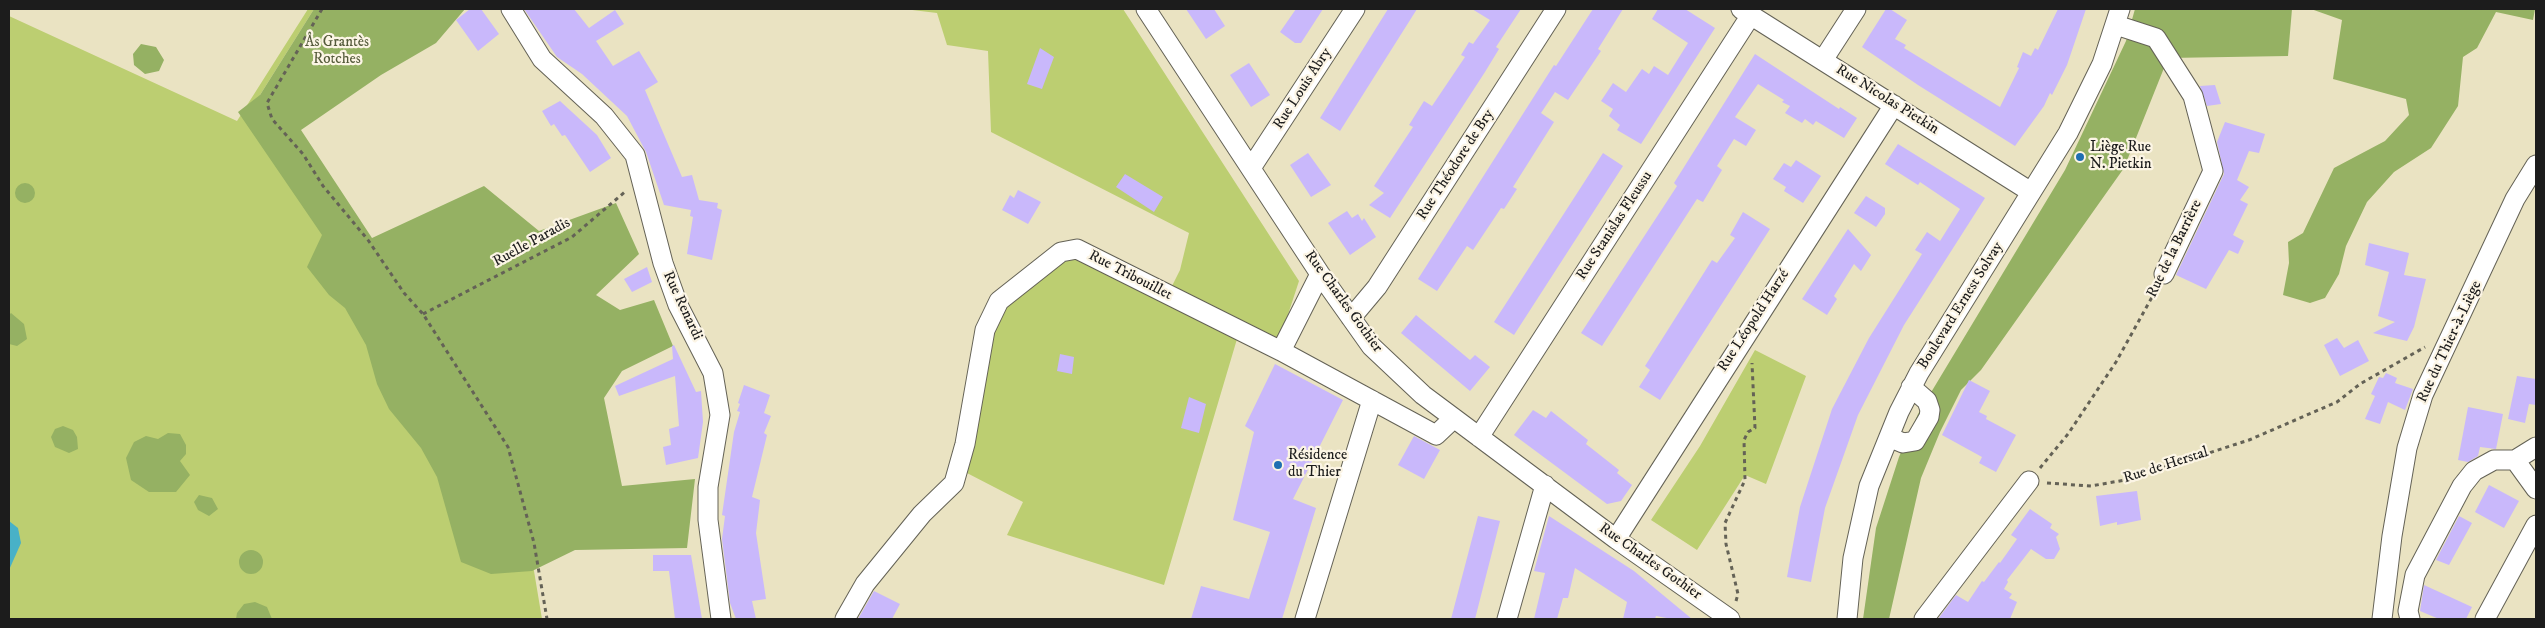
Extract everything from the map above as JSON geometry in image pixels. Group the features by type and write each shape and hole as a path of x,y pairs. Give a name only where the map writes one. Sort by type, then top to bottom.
{"street":[{"name":"Rue Renardi","path":"511,9 542,59 604,116 635,156 663,263 678,305 713,373 720,414 708,487 708,520 721,619"},
{"name":"Rue Charles Gothier","path":"1146,9 1320,274 1371,346 1398,374 1454,418 1616,539 1724,615"},
{"name":"Rue Louis Abry","path":"1251,168 1355,9"},
{"name":"Rue Théodore de Bry","path":"1351,318 1377,287 1556,9"},
{"path":"1823,60 1856,9"},
{"name":"Rue Nicolas Pietkin","path":"1746,12 2032,192"},
{"name":"Rue Stanislas Fleussu","path":"1479,437 1746,12"},
{"name":"Boulevard Ernest Solvay","path":"1847,619 1853,558 1867,495 1888,438 1911,387 2082,108 2118,17"},
{"name":"Rue de la Barrière","path":"2118,17 2156,38 2193,96 2213,171 2164,274"},
{"name":"Rue Léopold Harzé","path":"1616,539 1894,105"},
{"name":"Rue du Thier-à-Liège","path":"2382,619 2392,536 2407,448 2423,395 2515,199 2536,165"},
{"name":"Rue Tribouillet","path":"845,619 864,584 922,514 954,483 965,444 985,330 999,301 1061,252 1077,249 1281,351 1436,435 1454,418"},
{"path":"1281,351 1320,274"},
{"path":"1888,438 1903,443 1915,441 1929,417 1930,410 1927,401 1911,387"},
{"path":"1305,619 1372,400"},
{"path":"2410,619 2408,611 2415,575 2462,486 2474,472 2494,460 2515,460 2536,446"},
{"path":"2515,460 2536,489"},
{"path":"1924,619 2029,481"},
{"path":"1507,619 1545,485"},
{"path":"2484,619 2536,525"}],"path":[{"path":"322,9 267,103 272,119 303,154 323,186 368,240 404,293 423,314 508,448 534,543 547,619"},
{"name":"Ruelle Paradis","path":"423,314 572,237 642,177"},
{"name":"Rue de la Barrière","path":"2029,481 2068,434 2116,362 2164,274"},
{"name":"Rue de Herstal","path":"2029,481 2091,486 2125,480 2249,440 2337,402 2360,384 2439,339 2450,336"},
{"path":"1724,615 1728,603 1736,602 1738,594 1726,544 1725,523 1745,480 1744,440 1748,432 1755,428 1752,363 1736,351"}],"green space":[{"path":"308,9 314,9 260,95 528,535 542,619 9,619 9,16 237,121"},
{"name":"Ås Grantès Rotches","path":"314,9 465,9 436,43 381,75 301,130 372,238 484,186 539,231 616,203 639,254 596,295 620,310 654,300 673,346 622,371 604,398 622,486 695,479 687,548 575,550 532,571 491,574 461,562 437,477 421,448 389,409 377,384 366,345 345,308 329,295 307,267 322,235 238,112 260,95"},
{"path":"904,9 1123,9 1299,281 1278,345 1170,290 1180,270 1189,233 991,132 988,51 947,45 937,13"},
{"path":"2135,9 2292,9 2288,56 2168,58 2124,168 1981,370 1961,390 1940,432 1921,478 1889,619 1863,619 1876,528 1899,457 1918,414 2065,170 2126,41"},
{"path":"2311,9 2535,9 2533,20 2496,12 2477,48 2463,57 2458,106 2431,148 2394,172 2367,202 2346,246 2339,274 2325,298 2310,303 2283,295 2289,263 2288,242 2303,233 2334,168 2385,141 2409,115 2406,99 2333,79 2342,20"},
{"path":"141,44 156,47 164,60 159,71 145,74 134,65 133,54"},
{"path":"25,183 32,186 35,193 32,200 25,203 18,200 15,193 18,186"},
{"path":"1078,253 1237,339 1164,585 1007,535 1023,502 965,472 988,338 1005,300"},
{"path":"11,313 24,324 27,339 17,346 9,344 9,315"},
{"path":"1755,350 1806,376 1766,484 1745,475 1697,550 1651,520 1700,446"},
{"path":"63,426 73,430 77,437 78,449 69,453 55,447 51,437 55,429"},
{"path":"168,433 180,434 186,445 186,454 180,461 190,475 176,492 149,492 131,480 126,458 134,442 146,436 158,439"},
{"path":"199,495 212,498 218,509 209,516 198,510 194,502"},
{"path":"246,550 256,550 263,557 263,567 256,574 246,574 239,567 239,557"},
{"path":"255,602 267,607 272,619 236,619 237,613 244,604"}],"water":[{"path":"9,521 18,528 21,543 9,570"}],"building":[{"path":"470,9 481,9 499,34 478,51 456,20"},
{"path":"524,9 574,9 589,28 615,10 624,24 596,41 613,66 639,51 658,82 645,90 682,177 692,175 699,200 718,203 717,208 722,210 712,260 687,254 693,217 690,216 691,210 664,205 646,152 627,116 582,74 557,57"},
{"path":"1186,9 1214,9 1225,26 1206,39"},
{"path":"1296,9 1323,9 1301,43 1295,43 1280,32"},
{"path":"1388,9 1417,9 1340,131 1320,118"},
{"path":"1472,9 1521,9 1496,47 1499,49 1485,72 1390,218 1369,205 1384,193 1374,186 1413,127 1409,125 1424,101 1432,106 1465,57 1461,55 1469,42 1473,44 1490,20"},
{"path":"1593,9 1623,9 1598,49 1601,51 1568,100 1555,92 1541,113 1554,122 1513,187 1517,189 1504,209 1501,208 1473,250 1467,246 1437,291 1418,279 1554,65 1556,66"},
{"path":"1658,9 1685,9 1715,28 1641,144 1617,130 1620,125 1609,116 1613,109 1601,101 1613,83 1626,92 1642,69 1649,74 1654,66 1668,75 1688,43 1652,19"},
{"path":"1886,9 1890,9 1907,20 1895,39 1906,45 1904,48 2000,107 2019,68 2017,67 2023,52 2031,56 2035,48 2038,50 2058,9 2086,9 2067,65 2052,95 2050,93 2044,106 2015,146 1862,47"},
{"path":"1040,48 1054,57 1042,89 1027,84"},
{"path":"1755,54 1839,109 1840,107 1857,118 1844,138 1816,121 1813,125 1805,119 1802,123 1785,113 1790,106 1782,102 1784,100 1758,84 1735,117 1756,130 1746,146 1734,139 1717,166 1722,170 1703,202 1697,199 1602,346 1581,333 1677,186 1674,183"},
{"path":"1249,63 1270,95 1251,107 1230,75"},
{"path":"2215,85 2221,104 2207,106 2200,86"},
{"path":"560,101 597,135 611,158 590,172 565,135 562,136 554,124 551,126 542,111"},
{"path":"2225,122 2265,134 2259,153 2249,151 2237,180 2249,187 2240,200 2248,204 2233,235 2244,241 2238,254 2229,250 2206,289 2176,275 2224,174 2217,142"},
{"path":"1898,144 1985,198 1904,325 1858,415 1825,508 1811,582 1787,577 1800,507 1832,409 1869,338 1922,254 1915,250 1927,232 1940,241 1960,209 1920,182 1918,185 1885,164"},
{"path":"1308,153 1331,185 1311,197 1290,165"},
{"path":"1603,153 1623,166 1514,335 1494,322"},
{"path":"1796,160 1821,176 1803,203 1784,191 1786,187 1773,179 1784,163 1791,167"},
{"path":"1125,174 1163,197 1154,212 1116,187"},
{"path":"1018,190 1041,202 1028,224 1002,210 1010,195 1014,198"},
{"path":"1866,196 1885,208 1885,214 1876,227 1854,213"},
{"path":"1347,211 1352,218 1358,214 1362,221 1364,218 1376,237 1350,255 1328,223"},
{"path":"1743,212 1770,229 1660,400 1639,387 1650,370 1645,366 1712,260 1717,263 1735,238 1730,235"},
{"path":"1848,229 1871,255 1861,271 1854,264 1834,296 1837,299 1827,315 1802,299"},
{"path":"2369,243 2409,253 2404,275 2426,279 2414,327 2407,341 2373,333 2395,322 2378,316 2389,272 2365,265"},
{"path":"647,267 652,282 632,292 624,279"},
{"path":"1416,315 1470,360 1475,355 1490,367 1470,391 1401,333"},
{"path":"2337,338 2344,348 2358,340 2369,361 2340,376 2324,345"},
{"path":"674,345 696,392 701,391 703,422 698,458 666,465 663,447 671,445 669,429 679,426 675,376 619,396 615,386 673,359 672,346"},
{"path":"1060,354 1074,357 1072,374 1057,371"},
{"name":"Résidence du Thier","path":"1275,364 1343,400 1293,499 1316,508 1282,619 1191,619 1201,586 1249,599 1270,532 1233,520 1254,432 1245,426"},
{"path":"2386,373 2397,378 2395,383 2413,389 2405,410 2388,402 2380,424 2365,419 2375,396 2371,394 2379,377 2383,378"},
{"path":"2517,376 2536,379 2536,405 2529,404 2525,423 2508,419"},
{"path":"1969,380 1990,391 1979,412 1987,416 1986,419 2016,435 1996,472 1979,463 1982,457 1942,435"},
{"path":"744,385 770,395 764,413 771,416 764,433 767,435 752,497 760,500 756,533 766,599 752,601 756,619 736,619 730,603 722,539 725,516 722,515 734,432 740,412 737,411 740,404 738,403"},
{"path":"1189,397 1206,404 1199,433 1181,428"},
{"path":"2468,407 2503,414 2496,449 2480,447 2478,456 2468,462 2458,460"},
{"path":"1533,410 1546,418 1551,411 1588,440 1586,444 1619,470 1617,473 1632,485 1621,501 1607,504 1514,435"},
{"path":"1414,436 1440,450 1424,479 1398,465"},
{"path":"2489,485 2519,501 2504,528 2475,512"},
{"path":"2137,491 2141,520 2100,526 2096,496"},
{"path":"2030,509 2052,524 2050,528 2059,534 2056,537 2060,549 2054,559 2046,559 2031,549 2007,580 2008,582 2004,589 2012,594 2009,598 2017,602 2010,619 1938,619 1956,595 1968,602 1982,581 1984,582 2000,563 2017,539 2011,535"},
{"path":"1478,516 1500,521 1475,619 1451,619"},
{"path":"1549,516 1634,571 1692,619 1672,619 1656,616 1655,619 1623,619 1627,602 1575,568 1568,598 1563,598 1557,619 1534,619 1545,573 1534,571"},
{"path":"2459,516 2472,523 2449,565 2436,560"},
{"path":"653,555 691,555 702,619 675,619 669,571 653,571"},
{"path":"2424,585 2472,607 2466,619 2439,619 2420,611"},
{"path":"874,591 900,604 892,619 858,619"}],"place":[{"name":"Liège Rue N. Pietkin","path":"2080,157"},
{"name":"Résidence du Thier","path":"1278,465"}]}
